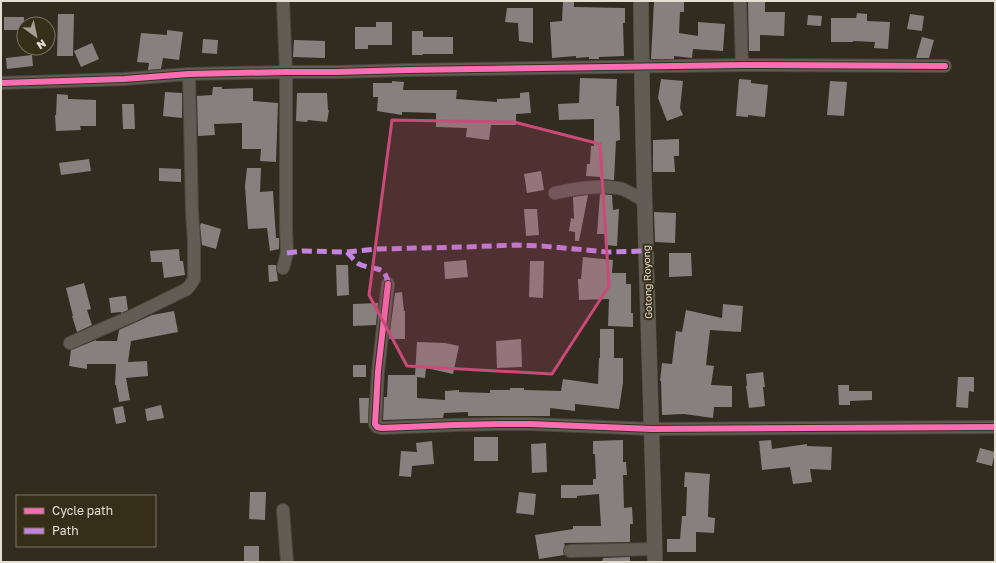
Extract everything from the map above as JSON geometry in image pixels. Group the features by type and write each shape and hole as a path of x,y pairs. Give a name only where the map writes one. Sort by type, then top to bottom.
{"street":[{"path":"283,1 286,72 287,253 283,268"},
{"name":"Gotong Royong","path":"641,1 641,67 652,429 654,556"},
{"path":"740,1 742,65"},
{"path":"1,84 124,79 189,74 286,72 742,65 945,66"},
{"path":"70,343 132,316 187,289 192,284 194,279 194,242 189,74"},
{"path":"555,193 578,189 612,188 627,191 645,201"},
{"path":"388,284 378,371 375,424 377,427 530,424 652,429 995,428"},
{"path":"283,510 287,562"},
{"path":"570,551 654,556"}],"highlighted area":[{"path":"392,120 514,122 600,144 609,286 552,374 407,366 369,295"}],"building":[{"path":"563,1 574,1 574,7 625,8 625,23 623,23 624,56 599,57 599,59 589,59 589,57 576,58 576,56 552,58 550,22 562,21"},
{"path":"654,1 684,1 684,12 680,12 679,33 698,36 698,22 725,24 723,51 693,49 692,58 674,56 674,59 651,59"},
{"path":"748,1 765,1 765,12 785,12 784,36 760,35 760,51 749,51"},
{"path":"507,8 533,8 533,43 519,41 518,23 505,22"},
{"path":"857,13 867,14 867,21 890,22 888,49 874,48 875,42 831,42 831,18 856,18"},
{"path":"58,14 74,14 73,56 57,56"},
{"path":"910,14 924,16 922,31 907,29"},
{"path":"808,15 822,16 821,26 807,25"},
{"path":"4,17 16,17 16,30 4,30"},
{"path":"376,22 392,22 392,45 368,45 368,49 355,49 355,27 376,27"},
{"path":"167,30 183,32 179,60 163,58 161,69 148,70 149,63 137,62 141,33 167,35"},
{"path":"412,31 423,31 423,37 453,37 453,54 412,55"},
{"path":"922,37 934,40 929,58 916,58"},
{"path":"203,39 218,40 217,54 202,53"},
{"path":"294,40 325,41 325,58 293,57"},
{"path":"92,43 99,59 81,67 74,51"},
{"path":"32,56 33,66 7,69 6,58"},
{"path":"580,78 617,79 616,106 619,106 620,140 616,141 614,180 586,176 587,164 590,164 591,146 594,146 594,119 559,120 558,104 579,103"},
{"path":"661,79 683,81 680,108 683,115 667,121 658,98"},
{"path":"739,79 751,80 751,83 768,85 765,117 748,115 748,117 736,116"},
{"path":"392,81 404,82 403,90 457,90 456,99 497,102 497,99 520,98 520,93 529,92 531,113 516,114 516,125 491,125 489,140 466,137 467,128 436,127 436,113 402,112 402,115 377,111 378,97 373,97 373,83 392,83"},
{"path":"830,81 847,82 844,116 827,115"},
{"path":"213,87 222,87 222,89 253,88 253,101 278,103 276,162 260,161 261,149 242,149 242,123 214,124 215,135 198,136 197,96 212,95"},
{"path":"165,92 182,93 182,118 163,116"},
{"path":"297,93 327,93 329,110 327,122 308,120 307,122 296,121"},
{"path":"57,94 68,95 68,99 96,100 96,126 80,126 81,130 56,131 55,115"},
{"path":"122,104 134,104 135,129 123,129"},
{"path":"679,139 679,156 674,156 675,172 653,172 653,140"},
{"path":"89,159 91,171 61,175 59,163"},
{"path":"159,168 181,169 181,182 159,181"},
{"path":"247,168 261,168 260,192 273,191 276,238 279,238 279,249 270,251 267,228 248,229 245,186"},
{"path":"541,171 544,190 527,193 524,174"},
{"path":"600,194 612,195 613,210 619,209 617,246 606,245 607,234 597,234"},
{"path":"588,195 579,241 575,241 575,232 569,231 571,218 574,219 573,197"},
{"path":"524,209 537,209 539,235 526,236"},
{"path":"654,212 676,213 675,243 655,242"},
{"path":"201,223 221,229 216,249 202,245"},
{"path":"179,249 180,261 183,261 185,275 164,278 162,262 151,262 150,251"},
{"path":"669,253 691,253 692,276 669,277"},
{"path":"583,257 613,260 612,273 626,273 626,284 631,284 631,313 633,313 633,327 608,326 609,299 579,300 578,279 581,279"},
{"path":"466,260 468,277 445,279 444,262"},
{"path":"530,261 544,261 543,298 529,297"},
{"path":"268,265 276,265 278,281 269,282"},
{"path":"336,265 348,265 349,295 337,296"},
{"path":"84,283 91,309 87,310 92,325 77,332 66,288"},
{"path":"402,292 405,311 405,339 389,339 395,293"},
{"path":"126,296 128,310 121,313 111,313 109,298"},
{"path":"378,303 376,325 353,326 353,304"},
{"path":"723,304 743,306 741,332 710,330 706,365 714,366 711,385 732,386 732,407 714,407 713,418 684,414 662,415 660,381 662,363 672,364 676,331 682,332 686,310 722,318"},
{"path":"174,311 178,332 131,341 128,362 147,361 148,376 126,378 130,400 119,402 115,385 116,364 87,364 87,369 69,366 71,350 96,340 117,341 119,330 152,315"},
{"path":"600,329 614,329 614,358 623,358 623,383 619,409 575,404 575,411 550,408 550,416 468,416 468,412 444,413 443,418 383,420 384,397 387,397 388,375 415,375 417,342 445,343 459,346 453,374 426,368 425,378 417,377 417,398 445,400 445,391 459,390 459,392 490,393 490,390 524,388 524,390 561,391 563,379 598,384"},
{"path":"521,339 522,367 497,368 496,341"},
{"path":"353,365 366,365 366,377 353,377"},
{"path":"763,372 765,406 749,408 746,374"},
{"path":"958,377 974,377 974,392 969,391 968,408 956,407"},
{"path":"838,385 849,385 849,391 872,391 872,400 850,401 850,405 839,405"},
{"path":"359,398 369,398 368,423 360,423"},
{"path":"161,405 164,418 147,421 145,409"},
{"path":"123,406 126,422 116,424 113,408"},
{"path":"474,437 498,437 498,461 474,461"},
{"path":"623,440 623,462 626,462 627,475 623,475 624,508 632,507 633,524 630,524 630,542 564,543 564,555 539,559 535,535 573,529 573,526 601,526 599,494 577,496 577,498 561,498 561,485 593,485 593,479 596,479 593,441"},
{"path":"771,440 772,449 807,444 807,446 832,447 831,470 810,469 812,482 793,484 790,467 762,470 759,441"},
{"path":"432,441 434,464 412,466 411,477 399,476 401,451 417,452 416,443"},
{"path":"546,443 547,472 532,473 531,444"},
{"path":"980,448 995,452 992,466 976,462"},
{"path":"685,472 710,474 708,517 715,518 714,533 696,532 696,552 667,552 667,539 680,539 682,516 686,516 687,487 684,487"},
{"path":"250,492 266,492 265,520 249,519"},
{"path":"519,492 536,494 534,515 516,513"},
{"path":"244,546 259,546 259,562 244,562"},
{"path":"630,557 630,562 602,562 603,558"}],"marked path":[{"path":"287,253 303,251 347,252 378,249 516,245 608,252 646,251"},
{"path":"347,252 359,264 378,269 385,273 388,284"}],"cycle path":[{"path":"1,83 124,79 189,74 286,72 742,65 945,66"},
{"path":"388,284 378,371 375,424 377,427 499,424 652,429 995,427"}]}
